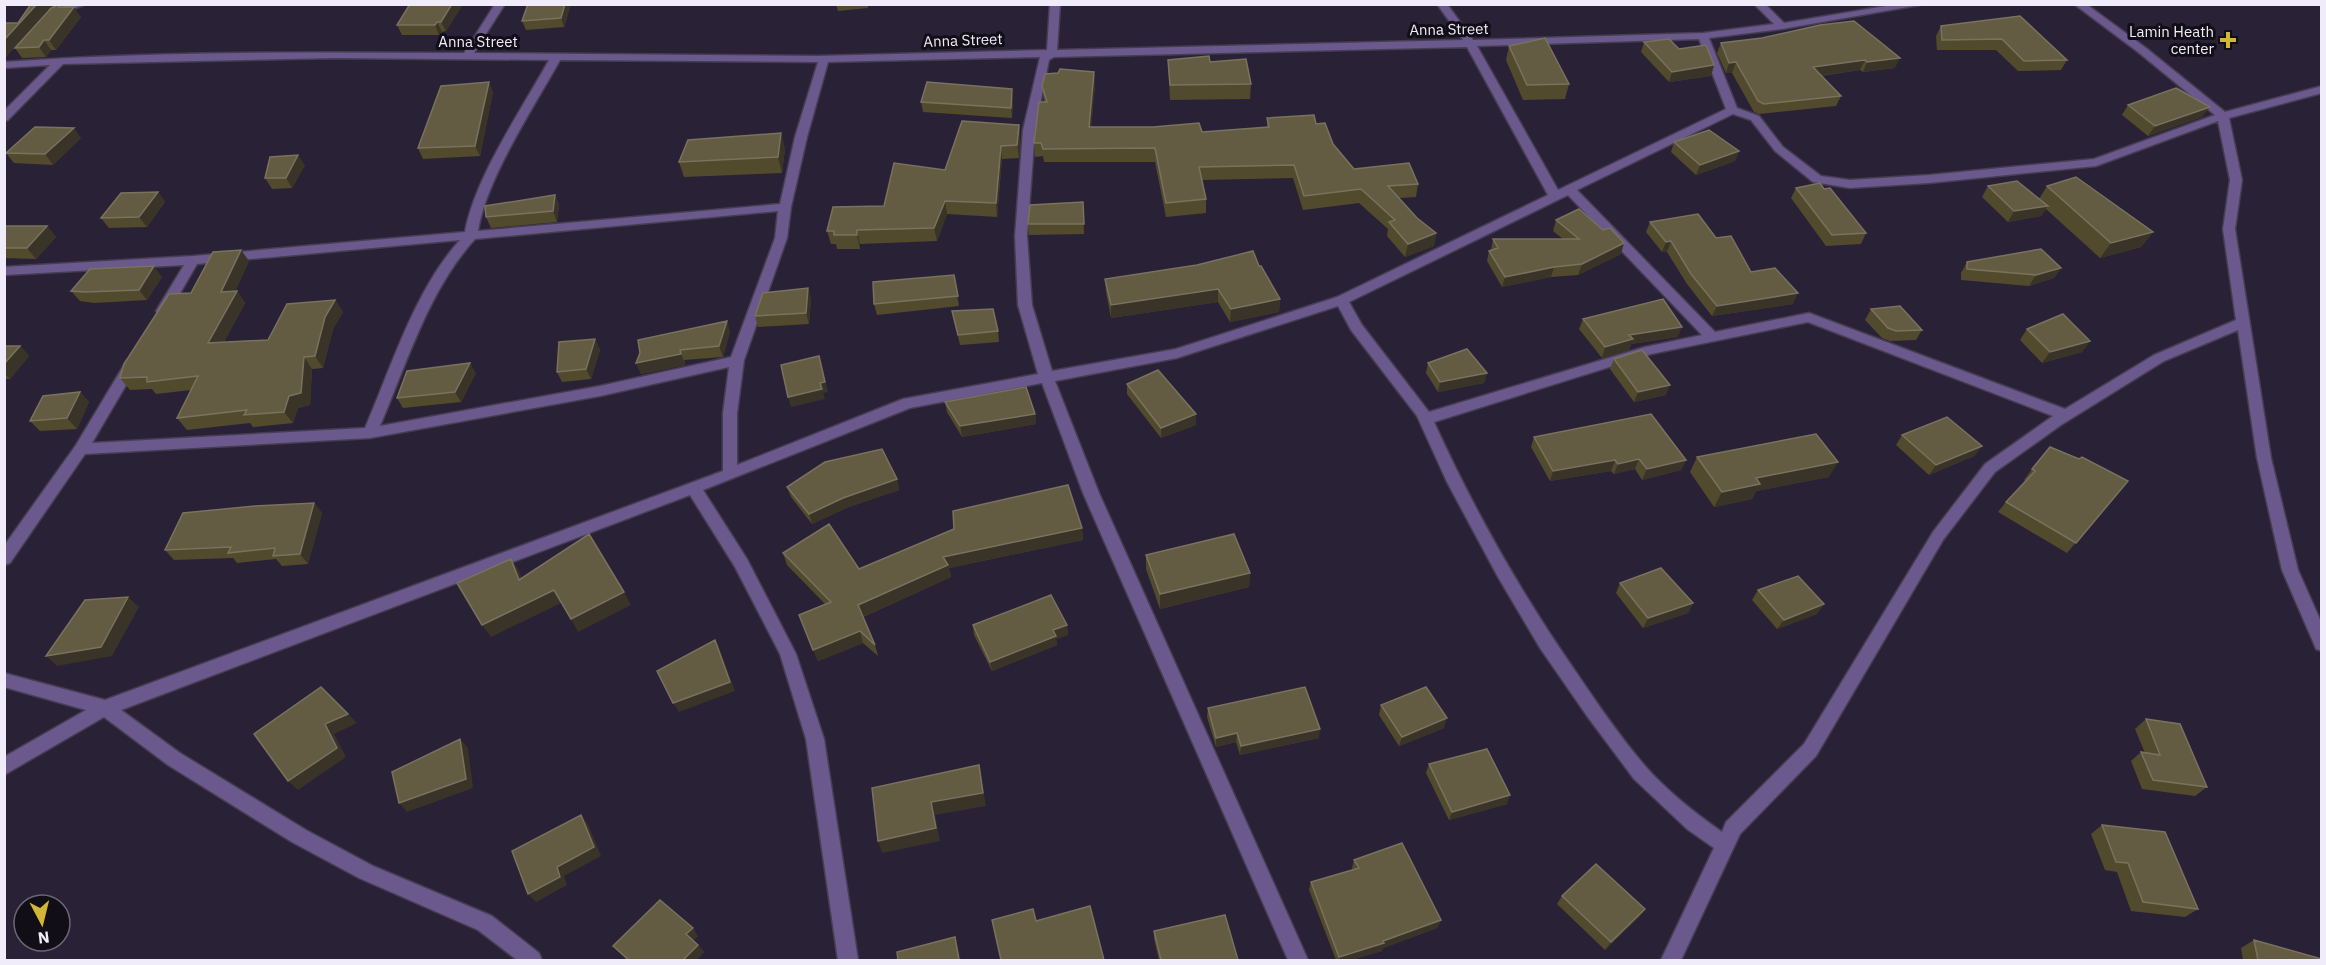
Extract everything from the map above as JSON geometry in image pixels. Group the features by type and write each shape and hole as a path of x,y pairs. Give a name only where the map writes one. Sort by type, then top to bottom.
{"street":[{"path":"46,22 53,14 81,4"},
{"path":"467,56 500,4"},
{"path":"1055,4 1052,52 1044,59 1029,130 1021,236 1025,305 1046,376 1116,552 1298,960"},
{"path":"1442,4 1470,44 1555,196"},
{"path":"1759,4 1782,26"},
{"name":"Anna Street","path":"9,62 335,55 824,59 1470,44 1703,36 1920,4"},
{"path":"2079,4 2142,50 2223,116 2236,180 2229,229 2264,458 2290,570 2322,644"},
{"path":"1703,36 1732,110"},
{"path":"370,433 424,306 454,254 471,235 474,217 496,166 557,56"},
{"path":"730,474 730,413 737,360 781,238 785,207 801,137 824,59"},
{"path":"4,117 60,61"},
{"path":"4,766 105,708 730,474 908,403 1177,353 1342,300 1732,110 1755,118 1779,149 1816,179 1850,184 1929,179 2096,162 2223,116 2322,88"},
{"path":"1569,189 1712,337"},
{"path":"4,271 193,260 785,207"},
{"path":"154,326 193,260"},
{"path":"1342,300 1356,327 1425,418 1454,482 1504,572 1546,643 1593,711 1640,773 1694,823 1725,845"},
{"path":"1425,418 1650,350 1809,317 2066,415"},
{"path":"1671,960 1689,926 1733,828 1810,750 1938,536 1990,468 2066,415 2159,358 2242,323"},
{"path":"4,559 81,449 137,354"},
{"path":"81,449 370,433 600,391 737,360"},
{"path":"693,487 741,563 791,665 815,739 829,818 848,960"},
{"path":"4,680 105,708 174,759 299,836 366,872 485,923 532,960"}],"building":[{"path":"31,4 37,4 4,40 4,23 18,23"},
{"path":"60,4 59,7 74,7 49,40 44,40 39,47 15,48 51,8"},
{"path":"410,4 452,4 441,22 435,25 397,25"},
{"path":"528,4 565,4 561,18 522,21"},
{"path":"2020,16 2067,60 2024,61 2002,39 1942,40 1941,26"},
{"path":"1854,21 1900,58 1813,67 1841,96 1764,104 1758,101 1736,62 1729,63 1721,43 1762,38 1820,25"},
{"path":"1545,38 1569,84 1527,85 1509,46"},
{"path":"1669,39 1679,49 1706,45 1714,65 1672,72 1644,42"},
{"path":"1209,56 1210,62 1246,59 1251,84 1170,85 1168,60"},
{"path":"1060,69 1094,72 1089,127 1153,127 1199,123 1202,132 1269,127 1267,118 1314,115 1316,124 1325,123 1333,144 1354,169 1409,163 1418,184 1388,186 1417,218 1436,233 1408,244 1389,222 1395,220 1361,189 1304,196 1294,165 1199,167 1206,199 1166,203 1155,148 1043,149 1041,143 1034,143 1039,102 1047,102 1042,86 1045,74 1058,73"},
{"path":"489,82 475,146 418,148 441,86"},
{"path":"927,82 1012,89 1011,108 921,102"},
{"path":"2176,88 2210,107 2155,126 2128,105"},
{"path":"962,121 1019,125 1017,145 1001,146 996,203 945,201 934,228 857,230 857,235 834,235 834,231 827,231 833,207 884,206 894,163 945,170"},
{"path":"35,127 74,128 45,154 6,153"},
{"path":"1709,130 1739,151 1700,165 1674,142"},
{"path":"781,133 778,157 679,162 688,140"},
{"path":"298,155 286,178 265,178 270,157"},
{"path":"2076,177 2153,232 2111,243 2047,186"},
{"path":"2017,181 2048,206 2014,211 1988,186"},
{"path":"1820,183 1824,189 1830,188 1866,233 1832,235 1796,188"},
{"path":"158,192 139,217 101,218 121,193"},
{"path":"555,195 553,211 486,217 485,206"},
{"path":"1083,202 1084,224 1028,224 1030,205"},
{"path":"1579,209 1603,230 1610,228 1624,243 1582,264 1505,277 1489,251 1498,248 1493,239 1579,239 1556,220"},
{"path":"1698,214 1716,238 1731,236 1751,272 1775,268 1798,293 1717,306 1691,274 1671,241 1666,242 1650,222"},
{"path":"4,226 47,226 27,248 4,248"},
{"path":"2041,249 2061,268 2036,275 1967,269 1967,262"},
{"path":"241,250 221,292 237,291 208,343 268,340 287,304 335,300 325,317 315,356 304,357 301,393 289,396 284,412 244,415 247,410 177,418 198,376 147,382 147,377 120,378 124,364 169,294 191,293 213,252"},
{"path":"1253,251 1259,266 1280,299 1231,309 1218,289 1111,305 1105,279 1197,265"},
{"path":"154,266 139,290 71,291 90,269"},
{"path":"954,275 958,296 874,304 873,282"},
{"path":"808,288 806,313 755,316 763,293"},
{"path":"1663,299 1682,327 1629,335 1633,339 1605,347 1583,319"},
{"path":"1900,306 1922,330 1896,331 1888,328 1871,309"},
{"path":"993,309 998,331 958,335 952,311"},
{"path":"2063,314 2090,341 2050,352 2027,329"},
{"path":"727,321 719,346 680,350 681,354 636,363 640,353 638,340"},
{"path":"595,339 586,369 557,372 559,342"},
{"path":"4,346 20,346 4,364"},
{"path":"1467,349 1487,373 1440,382 1428,363"},
{"path":"1642,350 1670,385 1638,392 1614,359"},
{"path":"819,356 825,382 820,383 822,389 788,397 781,365"},
{"path":"470,363 455,392 397,398 407,371"},
{"path":"1158,370 1196,414 1161,428 1127,384"},
{"path":"1026,387 1035,414 960,426 945,402"},
{"path":"80,392 67,418 30,421 43,396"},
{"path":"1651,414 1686,460 1647,469 1639,459 1618,464 1615,460 1553,471 1534,437"},
{"path":"1947,417 1982,446 1936,465 1902,435"},
{"path":"1816,434 1838,462 1756,478 1760,484 1722,492 1697,457"},
{"path":"2050,447 2079,459 2082,457 2128,481 2076,543 2006,502 2035,471 2032,469"},
{"path":"882,449 897,479 843,498 809,514 787,487 825,462"},
{"path":"1068,485 1082,528 943,557 948,565 858,605 875,645 860,631 813,650 799,615 831,602 783,553 829,524 859,569 954,529 953,511"},
{"path":"314,503 300,554 273,556 275,548 228,553 231,547 165,550 183,513"},
{"path":"589,534 624,592 571,619 554,590 482,625 457,583 511,559 519,580"},
{"path":"1234,534 1250,573 1160,594 1146,555"},
{"path":"1661,568 1693,603 1648,618 1620,583"},
{"path":"1798,576 1824,604 1784,620 1758,590"},
{"path":"1051,595 1067,625 1053,630 1056,636 990,662 973,625"},
{"path":"128,597 101,647 46,656 85,600"},
{"path":"715,640 730,682 673,703 657,671"},
{"path":"321,687 348,714 325,724 337,748 288,781 254,734"},
{"path":"1305,687 1320,729 1241,746 1237,733 1216,738 1208,708"},
{"path":"1426,687 1447,718 1402,737 1381,705"},
{"path":"2146,719 2180,724 2207,787 2153,780 2141,752 2160,755"},
{"path":"460,739 466,779 399,803 392,772"},
{"path":"1487,749 1510,795 1452,812 1429,764"},
{"path":"979,765 983,793 931,802 936,828 878,841 872,788"},
{"path":"581,815 594,847 557,867 560,877 528,894 512,851"},
{"path":"2102,825 2165,832 2198,909 2143,902 2128,863 2116,862"},
{"path":"1402,843 1441,920 1383,941 1384,943 1339,957 1311,882 1359,868 1354,860"},
{"path":"1596,864 1645,909 1611,942 1562,896"},
{"path":"660,900 693,928 686,934 698,945 683,960 629,960 613,946"},
{"path":"1090,906 1104,960 1001,960 992,920 1033,909 1036,921"},
{"path":"1225,915 1238,960 1161,960 1154,931"},
{"path":"955,937 959,960 898,960 897,952"},
{"path":"2254,940 2322,959 2322,960 2258,960"}],"place":[{"name":"Lamin Heath center","path":"2228,40"}]}
